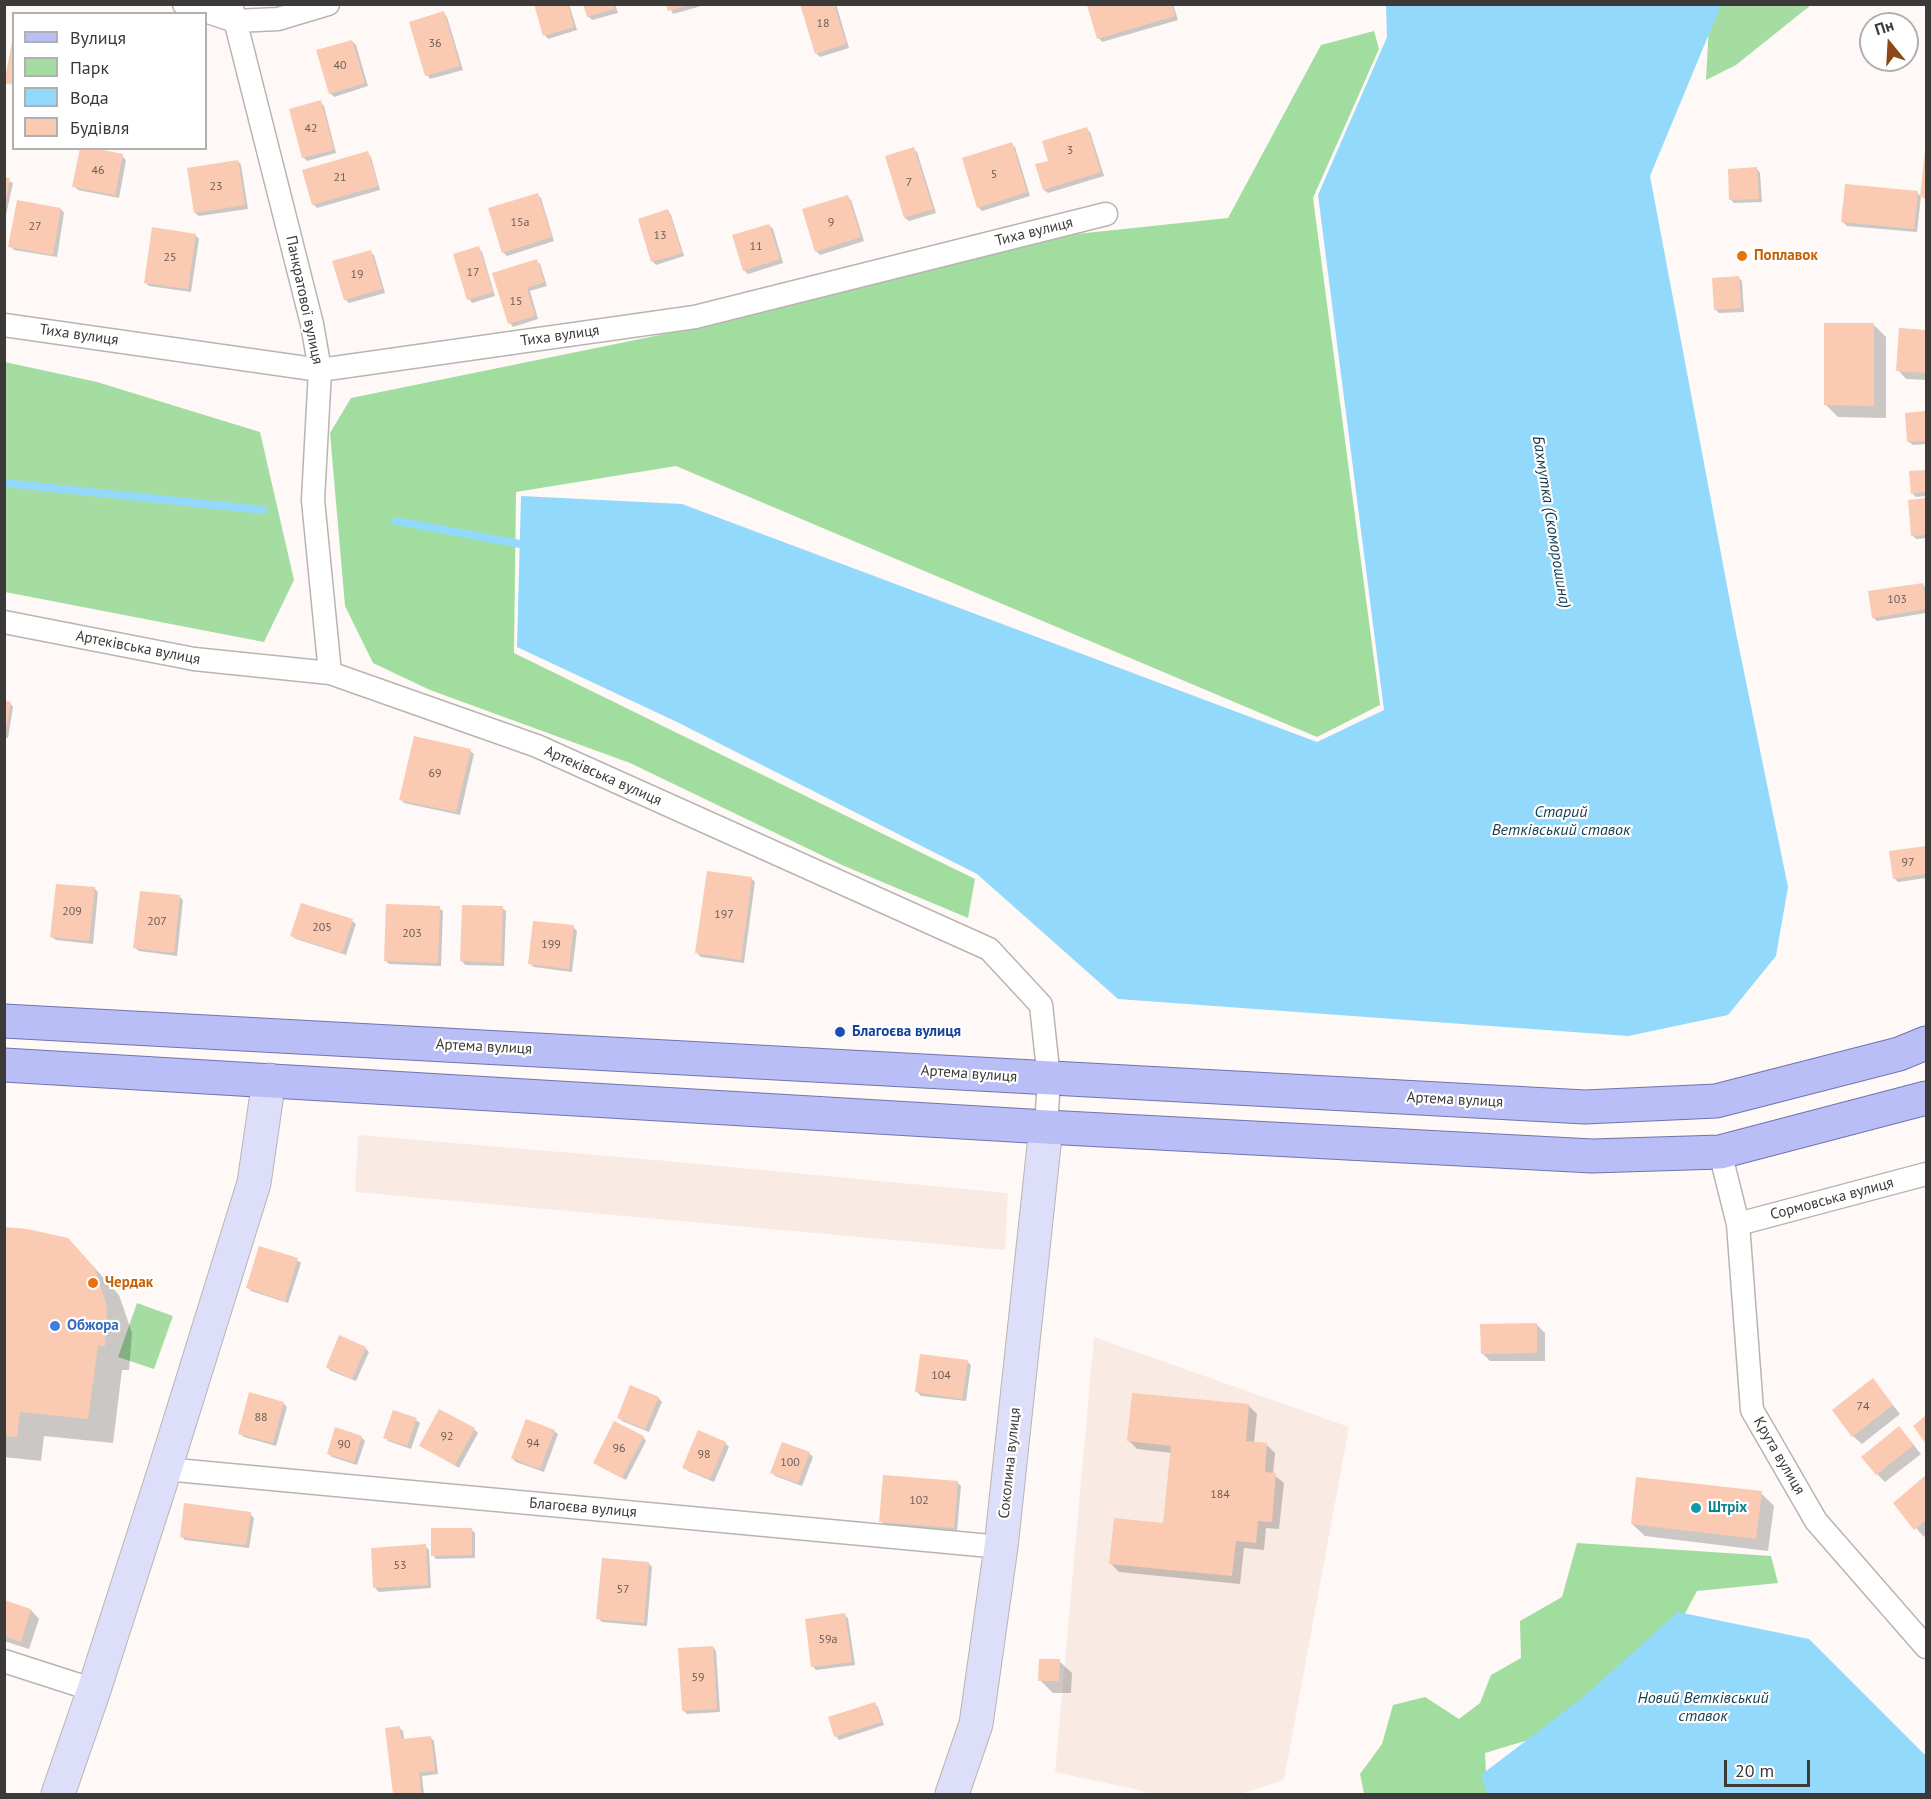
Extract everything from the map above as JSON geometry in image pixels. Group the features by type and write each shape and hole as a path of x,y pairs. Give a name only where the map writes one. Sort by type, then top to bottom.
{"main road":[{"name":"Артема вулиця","path":"4,1021 1048,1079 1597,1106 1716,1101 1899,1054 1926,1043"},
{"path":"4,1065 1046,1127 1592,1156 1720,1152 1926,1098"}],"street":[{"path":"184,4 278,19 328,4"},
{"name":"Панкратової вулиця","path":"233,13 312,324 320,370 313,500 330,673"},
{"name":"Тиха вулиця","path":"4,325 320,370 695,317 1106,214"},
{"name":"Артеківська вулиця","path":"4,622 194,659 330,673 537,746 989,949 1041,1005 1048,1079 1046,1127"},
{"path":"58,1794 165,1469 254,1183 269,1080"},
{"name":"Соколина вулиця","path":"952,1794 976,1724 1001,1547 1046,1127"},
{"name":"Крута вулиця","path":"1720,1152 1738,1224 1752,1410 1816,1521 1926,1647"},
{"name":"Сормовська вулиця","path":"1738,1224 1926,1174"},
{"name":"Благоєва вулиця","path":"165,1469 1001,1547"},
{"path":"4,1661 94,1690"}],"shaded area":[{"path":"358,1135 1008,1193 1005,1250 355,1192"},
{"path":"1094,1337 1349,1427 1284,1780 1240,1794 1157,1794 1055,1772"}],"green space":[{"path":"1710,5 1811,5 1736,65 1706,80"},
{"path":"1374,31 1379,49 1313,198 1380,705 1317,737 676,466 516,492 514,653 975,879 968,918 842,865 630,763 430,690 373,663 345,606 330,433 351,398 694,328 1067,235 1228,218 1321,45"},
{"path":"5,362 97,382 260,432 294,580 264,642 5,592"},
{"path":"137,1303 173,1316 154,1369 118,1357"},
{"path":"1577,1543 1771,1556 1778,1583 1697,1591 1666,1649 1568,1728 1485,1753 1487,1794 1364,1794 1360,1774 1382,1744 1393,1705 1425,1697 1459,1719 1480,1703 1491,1675 1521,1658 1520,1621 1562,1597"}],"water":[{"name":"Старий Ветківський ставок","path":"1386,5 1721,5 1650,176 1735,628 1788,887 1776,956 1728,1015 1628,1036 1118,999 977,874 677,722 517,647 521,496 682,504 1317,742 1384,710 1318,195 1387,37"},
{"name":"Новий Ветківський ставок","path":"1678,1612 1809,1639 1926,1756 1926,1794 1487,1794 1481,1775 1582,1698"}],"building":[{"path":"534,4 568,4 574,27 543,36"},
{"path":"583,4 613,4 615,9 587,17"},
{"path":"666,4 688,4 689,5 668,11"},
{"path":"800,4 834,4 846,44 815,54"},
{"path":"1087,5 1172,5 1175,16 1097,39"},
{"path":"444,11 460,66 425,76 409,22"},
{"path":"352,40 365,83 329,94 316,50"},
{"path":"12,42 12,85 4,83"},
{"path":"321,100 334,150 302,158 289,109"},
{"path":"1087,127 1101,172 1043,190 1035,164 1048,161 1042,141"},
{"path":"1012,142 1027,192 977,208 962,158"},
{"path":"914,147 933,209 904,218 885,156"},
{"path":"80,150 103,150 123,154 115,195 72,187"},
{"path":"1925,150 1926,197 1920,197"},
{"path":"368,151 378,186 312,205 302,170"},
{"path":"238,160 245,205 194,213 187,168"},
{"path":"1757,167 1759,199 1729,200 1728,169"},
{"path":"4,177 10,178 6,200 4,199"},
{"path":"1845,184 1918,191 1914,229 1841,222"},
{"path":"538,193 552,237 502,253 488,208"},
{"path":"848,195 861,237 815,252 802,209"},
{"path":"17,200 61,208 53,255 8,247"},
{"path":"668,209 682,253 651,262 638,219"},
{"path":"769,224 780,259 743,271 732,235"},
{"path":"152,227 196,234 188,289 144,283"},
{"path":"479,246 493,292 467,300 453,254"},
{"path":"371,250 382,289 344,300 332,261"},
{"path":"537,259 544,282 527,288 535,316 508,324 492,273"},
{"path":"1739,276 1741,308 1714,310 1712,278"},
{"path":"1824,323 1874,323 1874,406 1824,405"},
{"path":"1899,328 1926,330 1926,373 1896,371"},
{"path":"1926,411 1926,441 1907,442 1905,413"},
{"path":"1926,470 1926,492 1911,494 1909,471"},
{"path":"1926,498 1926,535 1911,536 1908,500"},
{"path":"1923,583 1926,609 1872,618 1868,591"},
{"path":"4,700 11,702 6,729 4,728"},
{"path":"414,736 471,749 456,812 399,800"},
{"path":"1926,846 1926,874 1893,879 1889,851"},
{"path":"707,871 752,877 741,960 695,953"},
{"path":"56,884 95,887 89,941 50,937"},
{"path":"140,891 180,895 174,953 133,948"},
{"path":"301,903 353,919 342,953 290,936"},
{"path":"386,904 440,906 438,963 384,961"},
{"path":"462,905 503,906 501,963 460,961"},
{"path":"533,921 574,925 569,969 528,964"},
{"name":"Обжора","path":"4,1227 27,1229 68,1238 95,1268 107,1307 105,1346 98,1346 88,1419 20,1412 17,1437 4,1436"},
{"path":"259,1246 298,1258 285,1301 246,1288"},
{"path":"1537,1323 1537,1353 1481,1354 1480,1324"},
{"path":"339,1335 366,1347 352,1379 326,1367"},
{"path":"920,1354 968,1360 962,1399 915,1392"},
{"path":"1873,1378 1893,1405 1852,1437 1832,1410"},
{"path":"630,1385 659,1397 645,1429 617,1418"},
{"path":"249,1392 284,1402 273,1443 238,1434"},
{"path":"1132,1393 1249,1404 1246,1441 1267,1443 1265,1472 1276,1473 1272,1522 1258,1521 1256,1543 1236,1541 1232,1576 1109,1564 1114,1518 1163,1523 1171,1446 1127,1441"},
{"path":"439,1409 475,1428 455,1465 419,1446"},
{"path":"393,1410 417,1418 407,1446 383,1438"},
{"path":"1926,1415 1926,1444 1913,1426"},
{"path":"526,1419 555,1430 540,1469 511,1458"},
{"path":"614,1421 644,1436 622,1478 593,1463"},
{"path":"1899,1426 1914,1445 1876,1475 1861,1457"},
{"path":"335,1427 362,1436 354,1462 327,1454"},
{"path":"698,1430 726,1442 710,1479 682,1468"},
{"path":"782,1442 810,1452 798,1483 770,1473"},
{"path":"883,1475 958,1481 954,1528 879,1522"},
{"path":"1926,1475 1926,1520 1914,1530 1893,1503"},
{"name":"Штріх","path":"1636,1477 1762,1491 1756,1539 1631,1524"},
{"path":"184,1503 251,1512 246,1545 180,1537"},
{"path":"431,1528 472,1528 472,1555 431,1556"},
{"path":"426,1544 428,1585 373,1588 371,1548"},
{"path":"602,1558 649,1562 644,1623 596,1619"},
{"path":"4,1600 31,1609 21,1642 4,1636"},
{"path":"845,1613 852,1662 811,1667 805,1619"},
{"path":"713,1646 717,1709 682,1711 678,1648"},
{"path":"1039,1659 1060,1659 1059,1681 1038,1681"},
{"path":"875,1702 882,1722 834,1737 828,1717"},
{"path":"400,1726 401,1739 431,1736 435,1771 419,1772 421,1794 393,1794 385,1728"}],"waterway":[{"path":"4,483 263,510"},
{"path":"396,521 520,544"}],"place":[{"name":"Поплавок","path":"1742,256"},
{"name":"Благоєва вулиця","path":"840,1032"},
{"name":"Чердак","path":"93,1283"},
{"name":"Обжора","path":"55,1326"},
{"name":"Штріх","path":"1696,1508"}],"water label":[{"name":"Бахмутка (Скоморошина)","path":"1551,522"}]}
